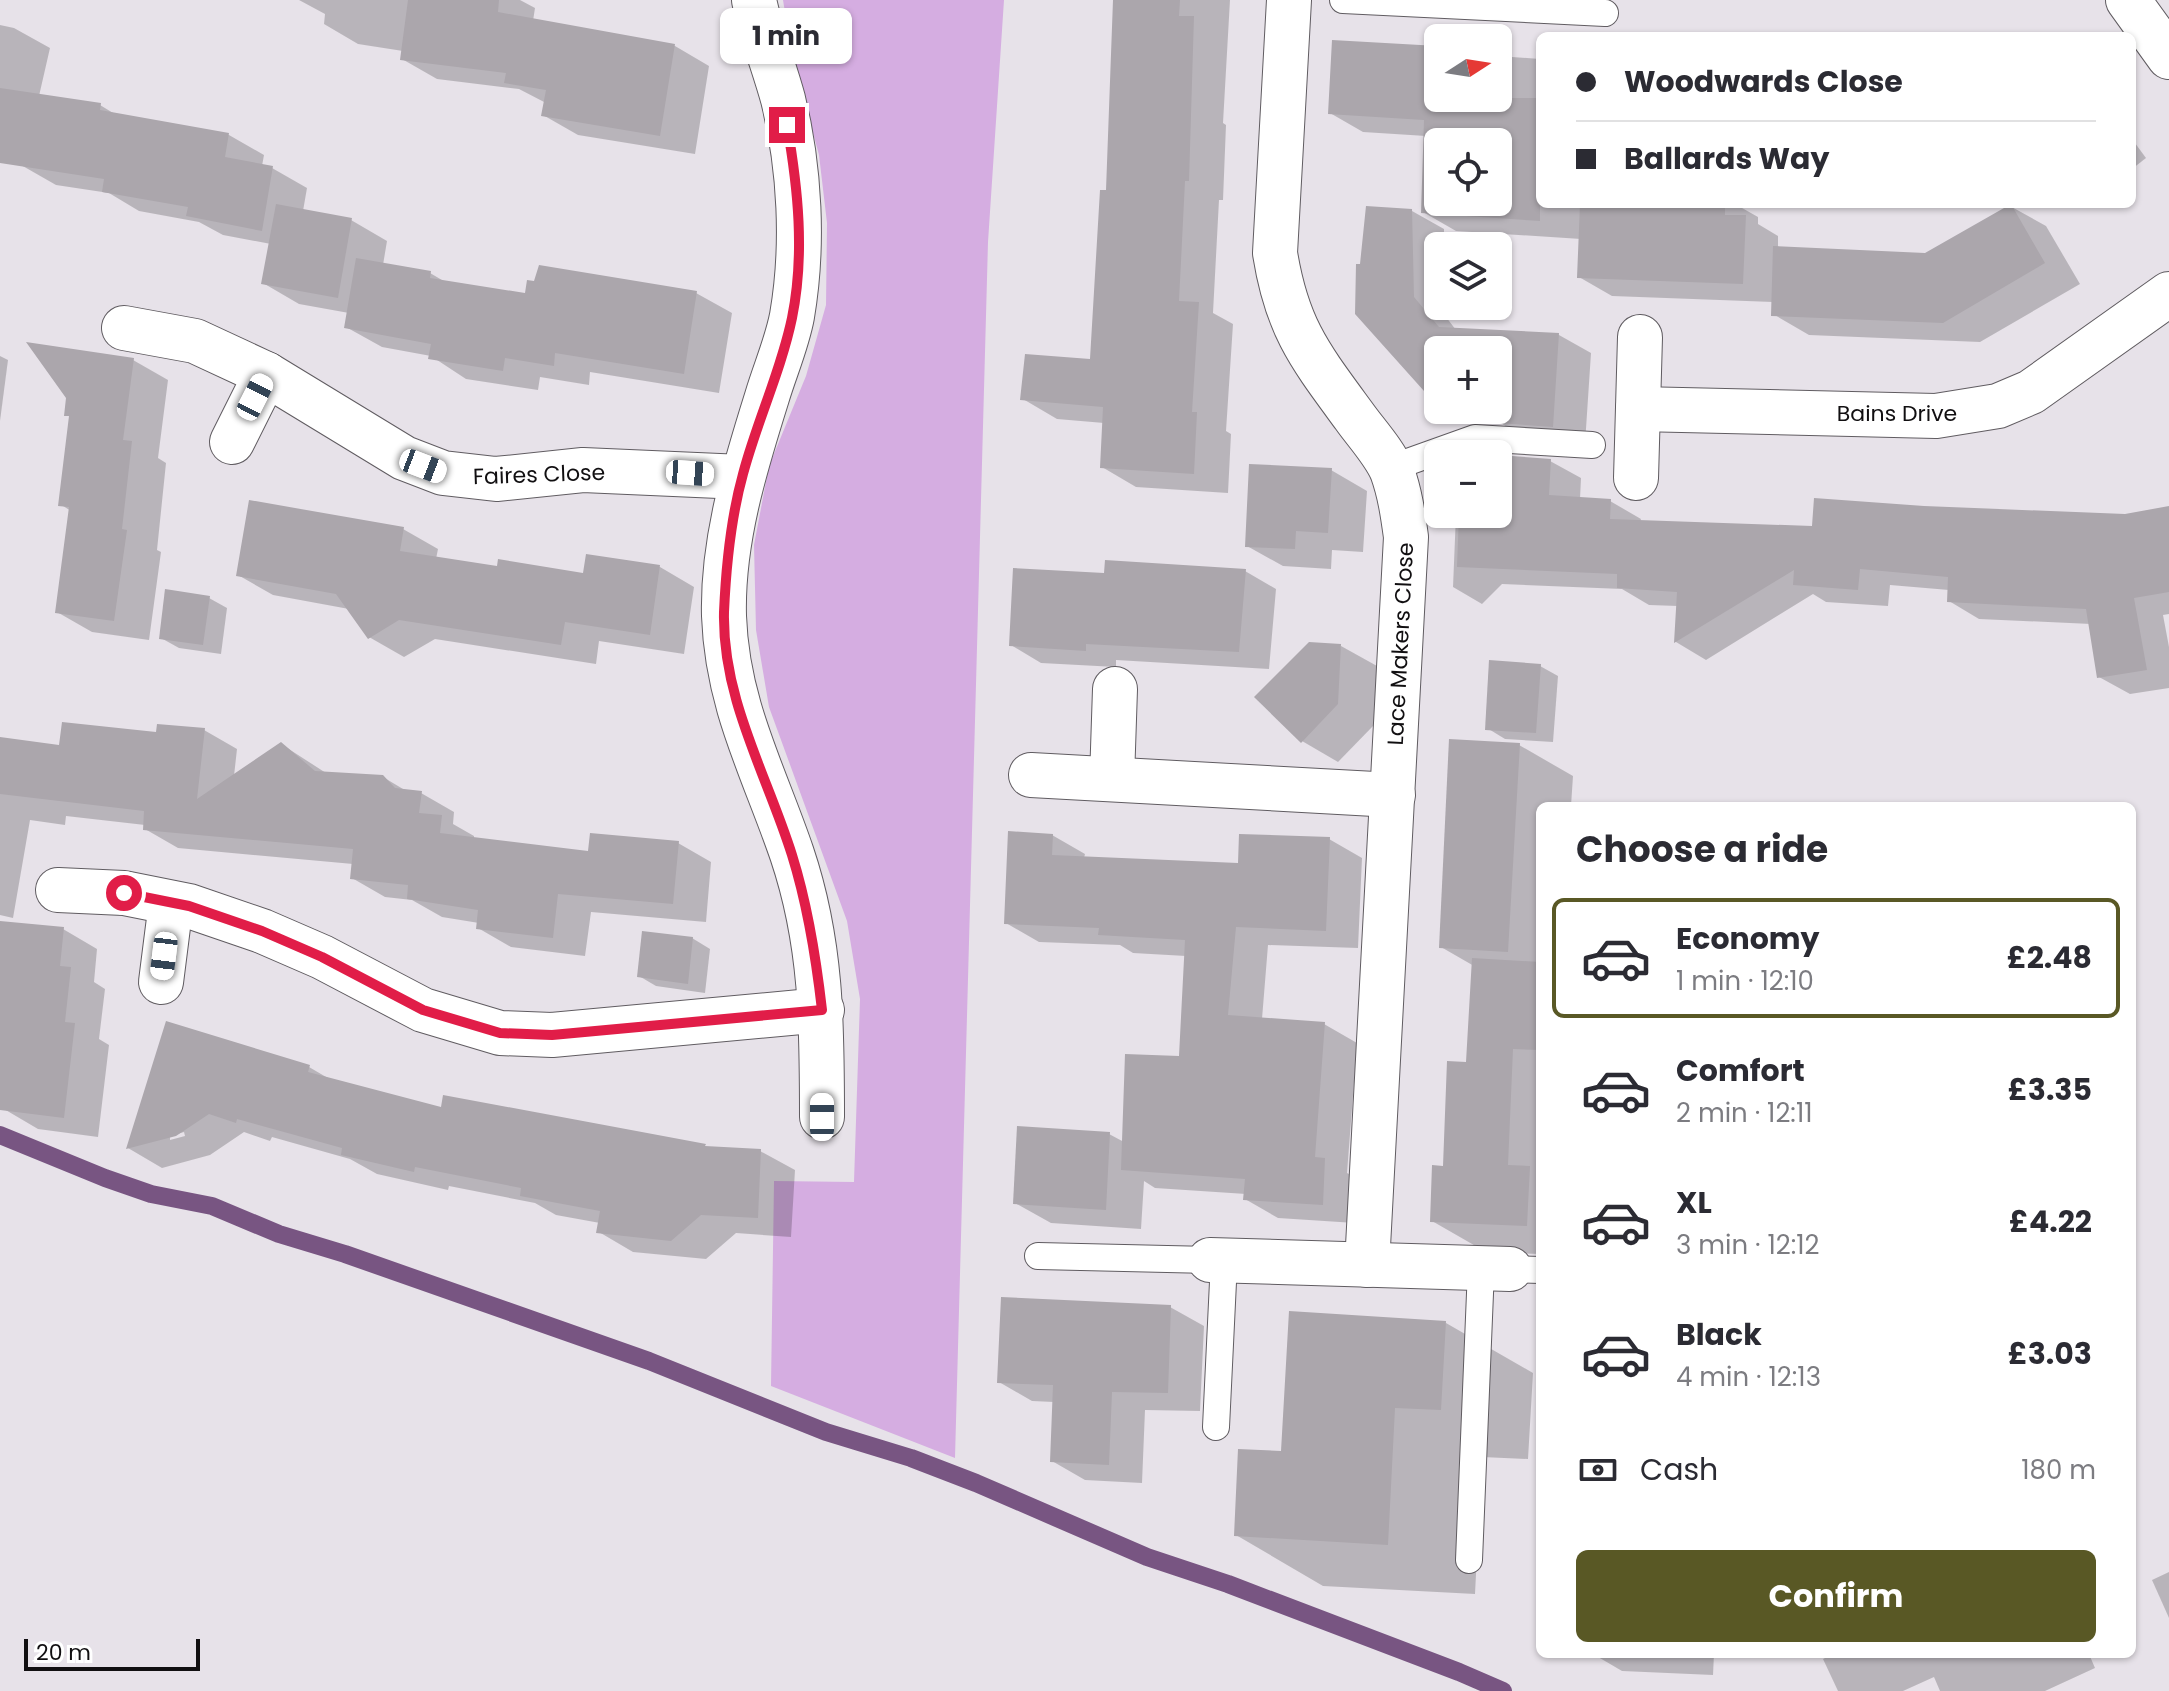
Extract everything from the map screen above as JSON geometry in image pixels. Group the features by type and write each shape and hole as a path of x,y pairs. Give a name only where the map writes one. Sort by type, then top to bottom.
{"street":[{"path":"754,0 786,115 796,173 799,256 792,318 742,477 728,555 724,615 730,670 740,719 792,855 815,943 822,1010 822,1117"},
{"name":"Lace Makers Close","path":"1289,0 1275,253 1281,291 1307,352 1391,468 1406,537 1367,1265"},
{"path":"2128,0 2169,57"},
{"name":"Bains Drive","path":"1638,409 1936,416 1971,412 1998,406 2031,392 2169,294"},
{"name":"Faires Close","path":"124,328 195,341 266,374 404,458 443,473 496,479 583,470 742,477"},
{"path":"1636,478 1640,337"},
{"path":"232,442 266,374"},
{"path":"1112,779 1115,689"},
{"path":"1031,775 1393,795"},
{"path":"58,890 124,893 171,903 262,931 322,957 423,1010 500,1033 552,1035 822,1010"},
{"path":"161,982 171,903"},
{"path":"1217,1260 1510,1269"}],"lane":[{"path":"1343,0 1605,13"},
{"path":"1391,468 1475,438 1592,445"},
{"path":"1038,1256 1217,1260 1216,1427"},
{"path":"1469,1560 1510,1269"}],"shaded area":[{"path":"783,0 1004,0 988,242 955,1458 771,1386 774,1181 854,1182 860,999 847,921 769,707 756,630 754,545 769,466 806,376 826,305 827,223 819,155 792,55"}],"building":[{"path":"408,0 499,0 498,12 675,44 660,136 541,116 546,90 504,83 506,73 400,60"},
{"path":"1113,0 1180,0 1179,16 1194,16 1189,181 1185,181 1179,301 1199,302 1192,412 1197,412 1194,474 1100,468 1103,407 1020,400 1025,354 1090,359 1100,190 1106,190"},
{"path":"1332,40 1424,45 1424,112 1512,112 1512,98 1536,98 1536,208 1540,208 1540,221 1466,216 1512,216 1512,128 1424,128 1424,213 1421,213 1424,120 1328,114"},
{"path":"0,88 101,103 100,110 229,133 225,157 273,166 262,231 186,216 188,207 102,192 104,179 0,163"},
{"path":"276,204 352,218 338,298 261,284"},
{"path":"1366,206 1412,209 1414,297 1424,309 1424,320 1433,320 1439,327 1559,333 1553,427 1512,424 1512,336 1424,336 1424,391 1355,314 1356,264 1360,264"},
{"path":"1580,208 1725,208 1725,215 1746,215 1743,284 1577,278"},
{"path":"2004,208 2013,208 2045,263 1943,323 1771,316 1773,246 1925,253"},
{"path":"356,258 431,271 430,278 525,293 527,280 534,281 539,265 697,291 684,374 555,353 554,366 505,358 503,371 428,359 431,344 344,328"},
{"path":"26,342 134,358 123,440 132,441 122,529 127,530 114,621 55,613 69,507 58,506 69,416 64,416 66,398"},
{"path":"1512,456 1551,459 1549,495 1611,499 1610,519 1812,526 1814,498 2125,514 2169,506 2169,592 2134,598 2147,670 2097,678 2086,609 1947,602 1948,577 1860,569 1858,590 1793,585 1794,570 1674,643 1677,592 1617,588 1617,574 1457,567 1458,528 1512,528"},
{"path":"1249,464 1332,468 1328,533 1296,531 1295,549 1245,547"},
{"path":"249,500 404,527 400,551 497,566 498,559 583,573 586,554 660,565 650,635 565,622 561,645 399,620 368,639 336,594 236,576"},
{"path":"1105,560 1246,569 1239,652 1086,644 1086,651 1009,646 1013,568 1104,573"},
{"path":"165,589 210,596 203,645 159,639"},
{"path":"1309,642 1341,644 1338,704 1301,743 1254,697"},
{"path":"1489,660 1541,664 1536,733 1485,730"},
{"path":"62,722 156,732 157,724 205,728 197,799 281,742 315,771 383,775 395,788 422,791 419,813 442,815 440,833 588,851 590,833 679,841 673,904 558,894 553,938 476,929 478,910 407,899 408,885 350,879 353,849 143,830 144,811 0,794 0,737 59,745"},
{"path":"1449,739 1520,743 1508,952 1439,948"},
{"path":"1008,831 1053,834 1052,855 1238,863 1239,834 1330,837 1326,931 1236,927 1228,1015 1325,1022 1315,1157 1325,1158 1323,1205 1243,1200 1245,1179 1121,1170 1125,1054 1179,1056 1185,940 1098,935 1099,928 1004,924"},
{"path":"0,921 64,927 60,966 71,967 65,1022 75,1023 64,1118 0,1110"},
{"path":"642,931 693,937 688,984 637,977"},
{"path":"1472,958 1536,962 1536,1050 1513,1049 1508,1165 1530,1166 1527,1226 1430,1222 1432,1165 1443,1166 1447,1061 1466,1062"},
{"path":"166,1021 310,1065 308,1072 441,1107 443,1095 705,1146 761,1149 758,1218 701,1215 671,1241 596,1233 600,1211 520,1196 521,1188 415,1167 414,1172 341,1155 342,1148 209,1114 176,1136 126,1149"},
{"path":"1017,1126 1110,1132 1106,1210 1013,1204"},
{"path":"1001,1297 1171,1305 1168,1393 1112,1392 1109,1465 1050,1462 1053,1385 997,1383"},
{"path":"1289,1311 1446,1321 1441,1410 1395,1408 1388,1545 1234,1536 1238,1449 1281,1451"}],"waterway":[{"path":"0,1135 105,1178 151,1194 212,1206 279,1234 345,1254 649,1361 826,1432 911,1458 976,1483 1147,1557 1228,1584 1503,1691"}],"route":[{"path":"124,893 189,906 262,931 322,957 423,1010 500,1033 552,1035 822,1010 815,943 792,855 740,719 730,670 724,615 728,555 742,477 792,318 799,256 796,173 787,125"}]}
